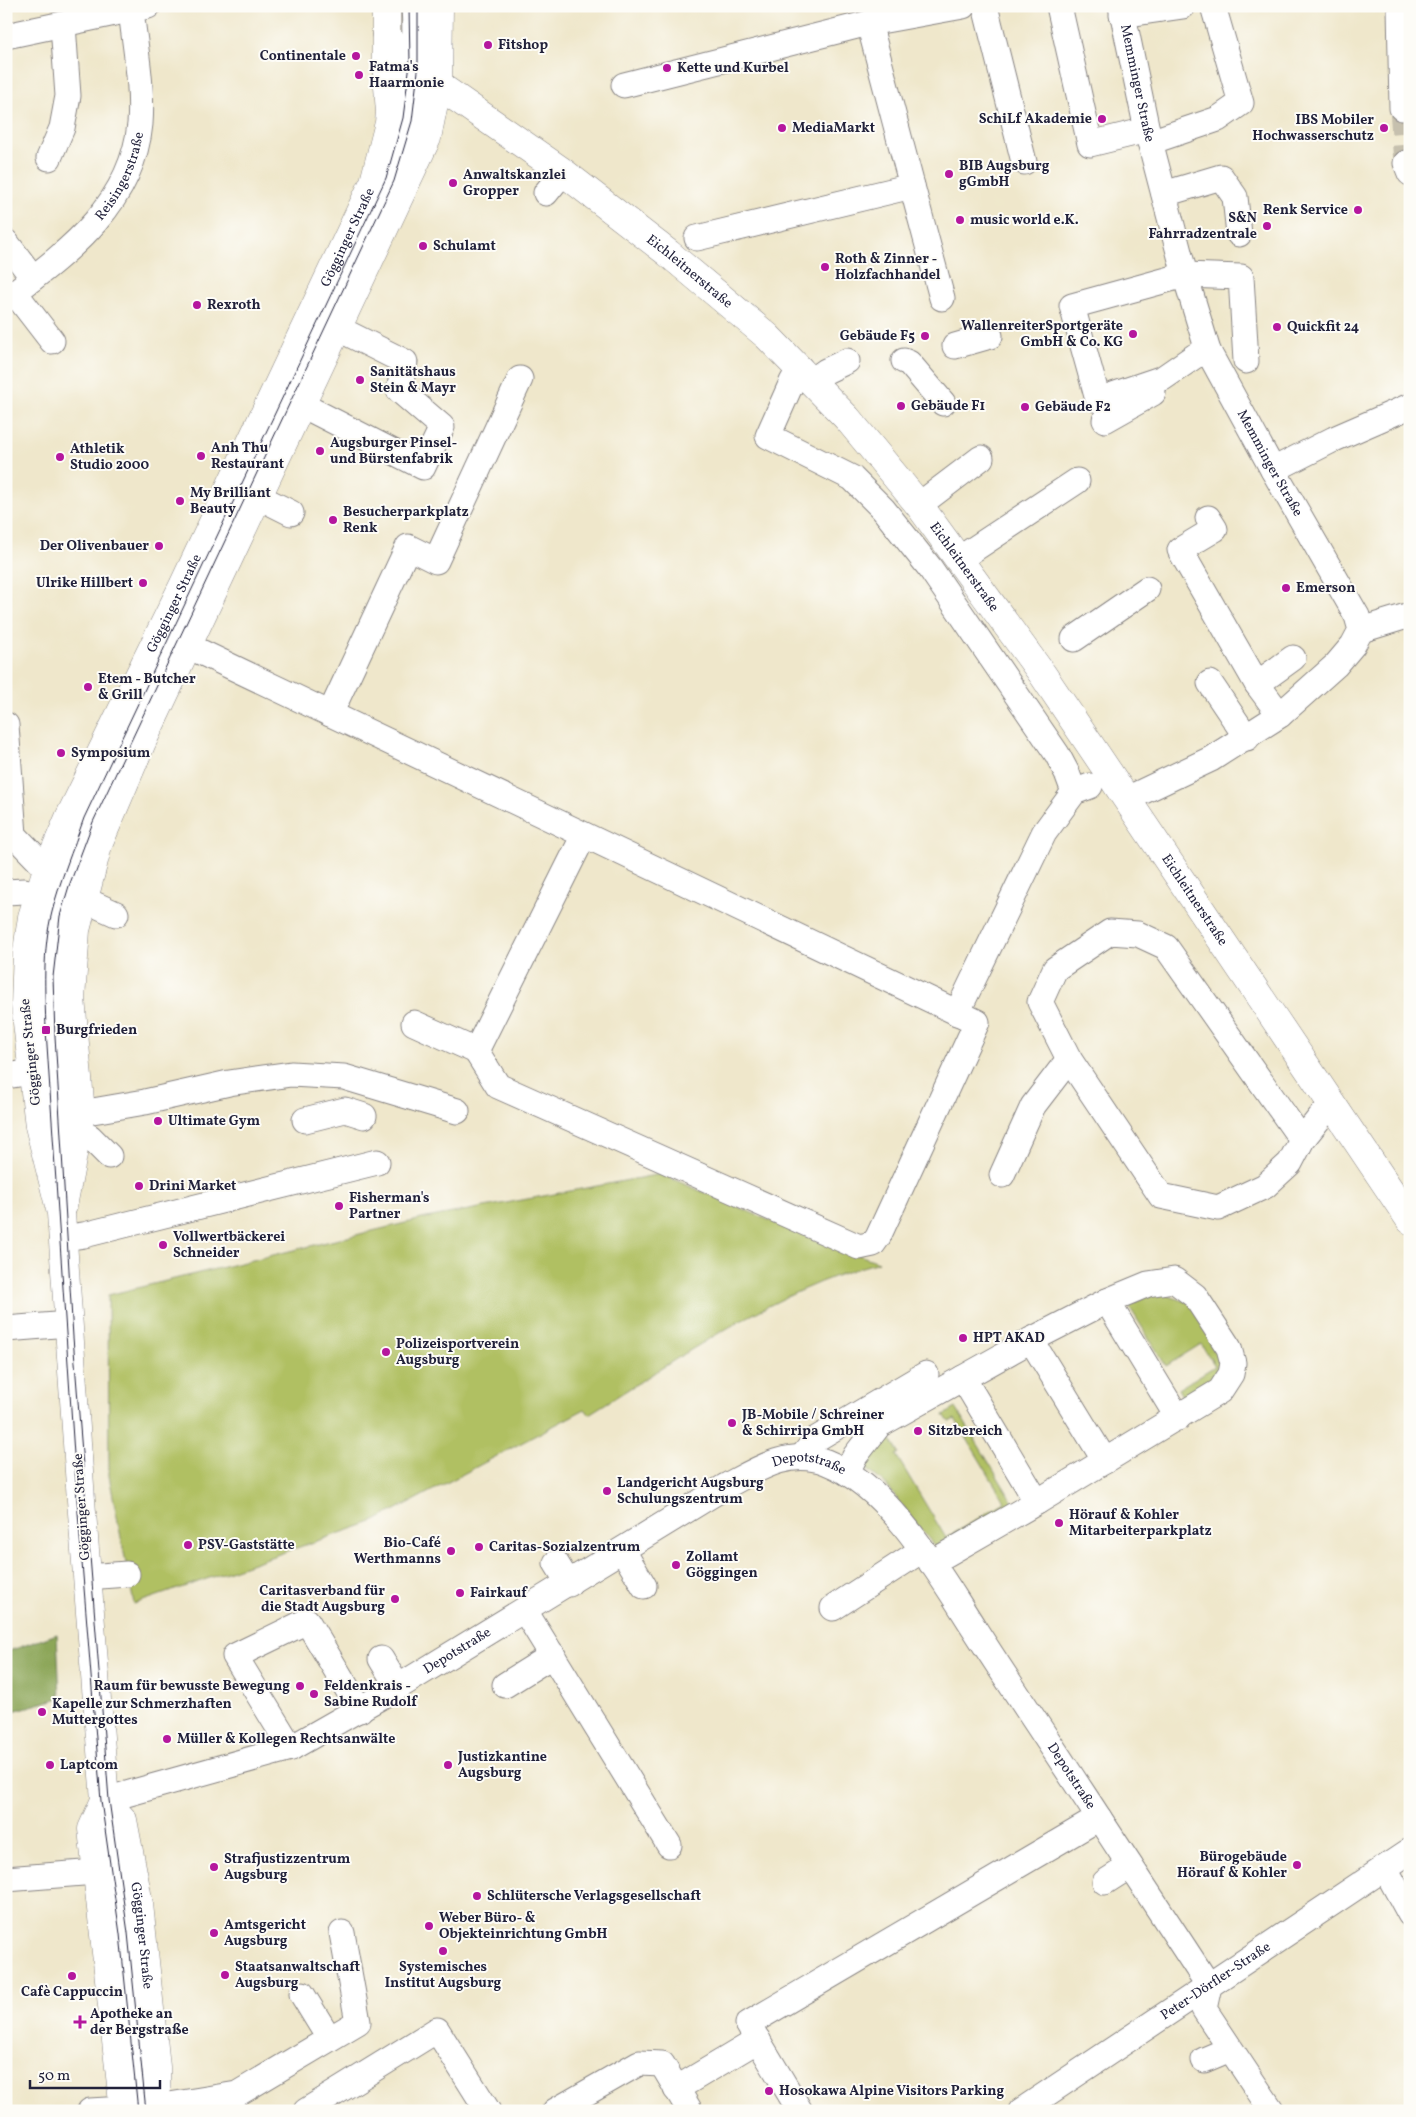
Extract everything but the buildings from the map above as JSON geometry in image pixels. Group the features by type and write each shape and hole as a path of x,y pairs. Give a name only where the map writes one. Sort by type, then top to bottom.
{"main road":[{"name":"Gögginger Straße","path":"62,1226 79,1122 42,1071 25,1005 27,951 43,882 69,818 183,586 374,182 389,124 390,112 386,6"},
{"name":"Gögginger Straße","path":"141,2109 96,1872 92,1829 105,1800 62,1226 38,1126 42,1071 71,998 76,930 100,840 142,742 427,138 438,83 439,6"},
{"name":"Eichleitnerstraße","path":"386,36 414,67 563,172 668,253 767,336 847,418 918,505 1043,675 1410,1220"},
{"name":"Gögginger Straße","path":"105,1800 123,1820 139,1904 156,2067 141,2109"}],"street":[{"path":"42,1071 54,929 65,885 89,820 116,759 390,180 407,119 414,67 414,6"},
{"path":"624,85 869,24 964,6"},
{"path":"986,6 1024,162"},
{"path":"1059,6 1090,144 1148,136 1218,119 1241,103 1213,6"},
{"path":"1122,11 1183,6"},
{"path":"1400,6 1402,108"},
{"path":"6,36 40,36 63,24 139,8"},
{"name":"Reisingerstraße","path":"18,290 60,258 97,223 127,173 138,139 140,103 139,8"},
{"name":"Memminger Straße","path":"1122,11 1148,136 1185,275 1210,356 1357,616 1361,630"},
{"path":"49,158 62,128 68,96 63,24"},
{"path":"869,24 942,298"},
{"path":"546,193 563,172"},
{"path":"1164,194 1221,176 1234,197 1239,234"},
{"path":"696,238 912,186"},
{"path":"6,242 18,290 52,341"},
{"path":"1210,356 1195,356 1163,378 1098,400 1072,306 1185,275 1241,277 1246,361"},
{"path":"302,405 423,467 442,427 399,390 405,362 337,328"},
{"path":"955,346 990,336"},
{"path":"1105,420 1210,356"},
{"path":"847,361 826,371 806,375 792,382 768,436 852,478 883,509 930,568 1057,754 1067,773 1082,789 1044,833 957,1013"},
{"path":"904,361 909,363 943,403"},
{"path":"330,714 408,547 436,561 520,379"},
{"path":"1273,470 1334,439 1410,406"},
{"path":"918,505 981,458"},
{"path":"959,559 1077,482"},
{"path":"258,496 291,512"},
{"path":"1208,518 1214,529 1180,550 1257,684 1280,715"},
{"path":"1074,639 1147,588"},
{"path":"1127,799 1211,759 1247,738 1280,715 1336,665 1354,645 1361,630 1410,614"},
{"path":"188,646 977,1022 878,1237 873,1244 859,1247 498,1086 476,1051 414,1023"},
{"path":"1257,684 1293,658"},
{"path":"1210,683 1247,738"},
{"path":"6,725 14,835 43,882 24,891 6,892"},
{"path":"476,1051 584,835"},
{"path":"83,899 116,914"},
{"path":"1302,1140 1166,947 1138,934 1110,932 1055,968 1040,1002 1070,1059 1160,1196 1218,1208 1265,1186 1290,1163 1302,1140 1322,1115 1334,1107"},
{"path":"1002,1175 1033,1106 1070,1059"},
{"path":"109,1156 90,1137 79,1122 145,1102 229,1083 291,1074 344,1078 457,1111"},
{"path":"315,1119 345,1110 364,1116"},
{"path":"62,1226 243,1201 332,1169 377,1162"},
{"path":"833,1608 871,1576 927,1557 1037,1502 1220,1391 1231,1374 1233,1363 1229,1348 1195,1296 1174,1280 1148,1284 1107,1301 1031,1340 879,1425 855,1456 847,1472"},
{"path":"1107,1301 1178,1418"},
{"path":"6,1329 68,1324"},
{"path":"1031,1340 1105,1461"},
{"path":"802,1456 816,1439 926,1374"},
{"path":"963,1378 1037,1502"},
{"name":"Depotstraße","path":"105,1800 291,1748 360,1710 525,1611 713,1494 764,1465 784,1458 802,1456 825,1462 847,1472 865,1484 892,1512 927,1557 1130,1866 1206,1997 1230,2049 1272,2111"},
{"path":"623,1551 644,1586"},
{"path":"556,1563 569,1584"},
{"path":"87,1577 127,1574"},
{"path":"525,1611 669,1845"},
{"path":"291,1748 235,1656 307,1621 360,1710"},
{"path":"506,1684 553,1655"},
{"path":"381,1659 398,1687"},
{"path":"676,2089 753,2032 1099,1818"},
{"name":"Peter-Dörfler-Straße","path":"1023,2110 1206,1997 1410,1851"},
{"path":"1105,1882 1130,1866"},
{"path":"1385,1868 1410,1914"},
{"path":"6,1879 96,1872"},
{"path":"90,2111 141,2109 237,2094 358,2022 342,1934"},
{"path":"302,1994 329,2038"},
{"path":"306,2111 437,2030 488,2111"},
{"path":"753,2032 800,2111"},
{"path":"1204,2060 1230,2049"},
{"path":"555,2111 639,2063 662,2064 690,2111"}],"green space":[{"name":"Polizeisportverein Augsburg","path":"661,1174 815,1240 879,1262 802,1290 765,1308 693,1349 589,1414 585,1409 375,1521 134,1604 109,1476 108,1295 426,1218"},
{"path":"1163,1294 1193,1304 1219,1344 1223,1379 1187,1404 1178,1389 1215,1366 1201,1344 1166,1366 1129,1306 1144,1297"},
{"path":"956,1408 1014,1504 940,1553 886,1485 862,1465 888,1435 899,1453 896,1455 946,1538 1005,1502 955,1419 949,1422 944,1415"},
{"path":"57,1634 60,1698 6,1713 6,1652"}],"tunnel":[{"path":"1402,108 1406,163"}],"tram line":[{"path":"138,2111 120,1934 101,1801 77,1500 46,1030 45,971 47,941 55,900 84,818 386,178 403,118 410,63 409,6"},
{"path":"146,2111 128,1933 109,1800 73,1337 53,977 60,916 93,822 394,181 412,121 418,71 418,6"}],"place":[{"name":"Fitshop","path":"488,45"},
{"name":"Continentale","path":"356,56"},
{"name":"Kette und Kurbel","path":"667,68"},
{"name":"Fatma's Haarmonie","path":"359,75"},
{"name":"SchiLf Akademie","path":"1102,119"},
{"name":"MediaMarkt","path":"782,128"},
{"name":"IBS Mobiler Hochwasserschutz","path":"1384,128"},
{"name":"BIB Augsburg gGmbH","path":"949,174"},
{"name":"Anwaltskanzlei Gropper","path":"453,183"},
{"name":"Renk Service","path":"1358,210"},
{"name":"music world e.K.","path":"960,220"},
{"name":"S&N Fahrradzentrale","path":"1267,226"},
{"name":"Schulamt","path":"423,246"},
{"name":"Roth & Zinner - Holzfachhandel","path":"825,267"},
{"name":"Rexroth","path":"197,305"},
{"name":"Quickfit 24","path":"1277,327"},
{"name":"WallenreiterSportgeräte GmbH & Co. KG","path":"1133,334"},
{"name":"Gebäude F5","path":"925,336"},
{"name":"Sanitätshaus Stein & Mayr","path":"360,380"},
{"name":"Gebäude F1","path":"901,406"},
{"name":"Gebäude F2","path":"1025,407"},
{"name":"Augsburger Pinsel- und Bürstenfabrik","path":"320,451"},
{"name":"Anh Thu Restaurant","path":"201,456"},
{"name":"Athletik Studio 2000","path":"60,457"},
{"name":"My Brilliant Beauty","path":"180,501"},
{"name":"Besucherparkplatz Renk","path":"333,520"},
{"name":"Der Olivenbauer","path":"159,546"},
{"name":"Ulrike Hillbert","path":"143,583"},
{"name":"Emerson","path":"1286,588"},
{"name":"Etem - Butcher & Grill","path":"88,687"},
{"name":"Symposium","path":"61,753"},
{"name":"Burgfrieden","path":"46,1030"},
{"name":"Ultimate Gym","path":"158,1121"},
{"name":"Drini Market","path":"139,1186"},
{"name":"Fisherman's Partner","path":"339,1206"},
{"name":"Vollwertbäckerei Schneider","path":"163,1245"},
{"name":"HPT AKAD","path":"963,1338"},
{"name":"Polizeisportverein Augsburg","path":"386,1352"},
{"name":"JB-Mobile / Schreiner & Schirripa GmbH","path":"732,1423"},
{"name":"Sitzbereich","path":"918,1431"},
{"name":"Landgericht Augsburg Schulungszentrum","path":"607,1491"},
{"name":"Hörauf & Kohler Mitarbeiterparkplatz","path":"1059,1523"},
{"name":"PSV-Gaststätte","path":"188,1545"},
{"name":"Caritas-Sozialzentrum","path":"479,1547"},
{"name":"Bio-Café Werthmanns","path":"451,1551"},
{"name":"Zollamt Göggingen","path":"676,1565"},
{"name":"Fairkauf","path":"460,1593"},
{"name":"Caritasverband für die Stadt Augsburg","path":"395,1599"},
{"name":"Raum für bewusste Bewegung","path":"300,1686"},
{"name":"Feldenkrais - Sabine Rudolf","path":"314,1694"},
{"name":"Kapelle zur Schmerzhaften Muttergottes","path":"42,1712"},
{"name":"Müller & Kollegen Rechtsanwälte","path":"167,1739"},
{"name":"Laptcom","path":"50,1765"},
{"name":"Justizkantine Augsburg","path":"448,1765"},
{"name":"Bürogebäude Hörauf & Kohler","path":"1297,1865"},
{"name":"Strafjustizzentrum Augsburg","path":"214,1867"},
{"name":"Schlütersche Verlagsgesellschaft","path":"477,1896"},
{"name":"Weber Büro- & Objekteinrichtung GmbH","path":"429,1926"},
{"name":"Amtsgericht Augsburg","path":"214,1933"},
{"name":"Systemisches Institut Augsburg","path":"443,1951"},
{"name":"Staatsanwaltschaft Augsburg","path":"225,1975"},
{"name":"Cafè Cappuccin","path":"72,1976"},
{"name":"Apotheke an der Bergstraße","path":"80,2022"},
{"name":"Hosokawa Alpine Visitors Parking","path":"769,2091"}]}
